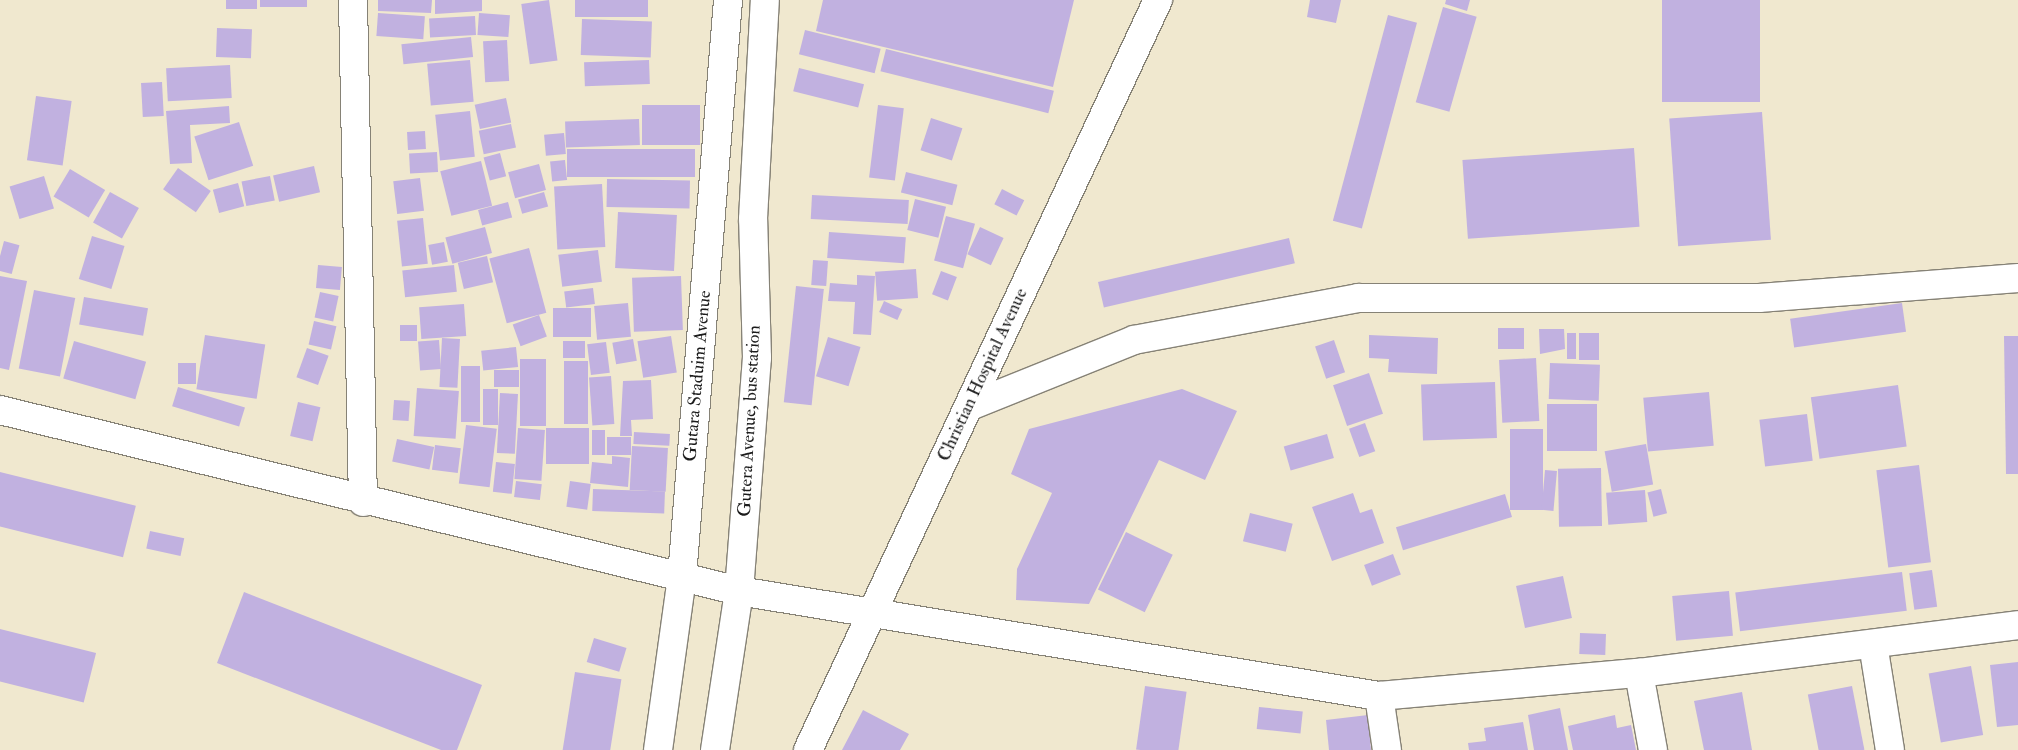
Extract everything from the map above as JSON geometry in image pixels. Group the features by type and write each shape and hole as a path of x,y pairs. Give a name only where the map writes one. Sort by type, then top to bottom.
{"street":[{"path":"353,0 363,502"},
{"name":"Gutara Staduim Avenue","path":"658,750 682,577 728,0"},
{"name":"Gutera Avenue, bus station","path":"715,750 739,591 757,358 752,219 765,0"},
{"name":"Christian Hospital Avenue","path":"808,750 1158,0"},
{"path":"970,406 1134,340 1358,298 1759,298 2018,278"},
{"path":"0,410 363,502 739,591 870,616 1379,696 1639,674 2018,625"},
{"path":"1873,644 1890,750"},
{"path":"1639,674 1653,750"},
{"path":"1379,696 1387,750"}],"building":[{"path":"226,0 257,0 257,9 226,9"},
{"path":"260,0 307,0 307,7 260,7"},
{"path":"378,0 432,0 431,13 378,11"},
{"path":"435,0 482,0 482,11 435,14"},
{"path":"549,0 557,60 530,64 521,4"},
{"path":"575,0 648,0 648,17 575,17"},
{"path":"823,0 1074,0 1053,87 816,31"},
{"path":"1310,0 1341,0 1336,23 1307,17"},
{"path":"1446,0 1470,0 1467,11 1445,4"},
{"path":"1662,0 1760,0 1760,102 1662,102"},
{"path":"1443,7 1477,17 1449,112 1416,102"},
{"path":"378,13 425,16 423,39 376,36"},
{"path":"479,13 510,15 508,37 477,35"},
{"path":"1388,15 1417,23 1362,229 1333,221"},
{"path":"475,16 476,35 430,37 429,18"},
{"path":"582,19 652,21 651,57 581,55"},
{"path":"217,28 252,29 251,58 216,57"},
{"path":"805,30 881,49 875,73 799,54"},
{"path":"471,37 473,57 403,64 401,44"},
{"path":"507,40 509,81 485,82 483,41"},
{"path":"886,49 1054,91 1048,113 880,71"},
{"path":"470,60 474,102 431,106 427,64"},
{"path":"649,60 650,84 585,86 584,62"},
{"path":"230,65 232,98 168,101 166,68"},
{"path":"799,68 864,84 858,107 793,91"},
{"path":"162,82 164,116 143,117 141,83"},
{"path":"36,96 72,101 63,165 27,160"},
{"path":"506,98 511,122 480,129 475,105"},
{"path":"642,105 700,105 700,145 642,145"},
{"path":"878,105 904,108 895,181 869,177"},
{"path":"229,106 230,123 190,125 192,163 170,164 166,111"},
{"path":"470,111 475,157 440,160 435,115"},
{"path":"1762,112 1771,240 1678,246 1669,118"},
{"path":"931,118 962,128 952,161 920,150"},
{"path":"639,119 640,145 566,148 565,122"},
{"path":"239,122 253,166 209,180 194,137"},
{"path":"511,124 516,147 484,154 479,131"},
{"path":"425,131 426,149 408,150 407,132"},
{"path":"564,133 566,154 546,156 544,135"},
{"path":"1634,148 1640,227 1468,239 1462,160"},
{"path":"567,149 695,149 695,177 567,177"},
{"path":"437,152 438,172 410,173 409,153"},
{"path":"500,153 506,176 490,181 484,157"},
{"path":"565,160 567,180 552,181 550,162"},
{"path":"481,161 492,206 451,216 440,171"},
{"path":"539,164 546,190 515,198 508,172"},
{"path":"314,166 320,192 279,202 273,175"},
{"path":"178,168 211,191 196,212 163,189"},
{"path":"70,169 105,190 89,218 54,196"},
{"path":"906,172 957,185 952,205 901,192"},
{"path":"44,176 54,209 20,219 10,187"},
{"path":"270,176 275,201 246,206 242,182"},
{"path":"420,178 424,211 397,214 393,181"},
{"path":"607,179 690,180 689,208 607,207"},
{"path":"238,183 244,206 219,213 213,190"},
{"path":"602,184 605,247 557,249 554,187"},
{"path":"1002,189 1024,200 1017,215 994,204"},
{"path":"110,192 139,208 122,239 93,223"},
{"path":"544,192 548,206 522,214 518,199"},
{"path":"812,195 909,200 908,224 811,219"},
{"path":"915,199 946,207 938,238 907,230"},
{"path":"508,202 512,217 482,225 478,210"},
{"path":"618,212 677,215 674,271 615,268"},
{"path":"946,216 975,224 963,268 934,260"},
{"path":"423,218 428,264 402,266 397,221"},
{"path":"485,227 492,253 452,264 445,238"},
{"path":"980,227 1004,238 991,265 967,254"},
{"path":"829,232 906,237 904,263 827,258"},
{"path":"92,236 125,246 111,289 79,279"},
{"path":"1289,238 1295,263 1104,307 1098,282"},
{"path":"4,241 19,245 12,274 0,271 0,256"},
{"path":"444,242 448,262 432,265 428,245"},
{"path":"529,248 546,313 507,323 489,259"},
{"path":"598,250 602,282 562,287 558,255"},
{"path":"487,256 493,282 464,289 458,263"},
{"path":"813,260 828,261 826,286 811,285"},
{"path":"318,265 342,267 340,290 316,288"},
{"path":"454,265 457,292 405,297 402,270"},
{"path":"916,269 918,298 877,301 875,272"},
{"path":"941,271 957,277 948,300 932,294"},
{"path":"857,275 875,276 871,335 853,334 855,302 828,301 830,283 857,285"},
{"path":"0,276 27,281 9,370 0,368"},
{"path":"681,276 683,330 634,332 632,278"},
{"path":"796,286 824,289 812,405 784,402"},
{"path":"593,288 595,304 566,307 564,292"},
{"path":"34,290 75,298 60,377 19,369"},
{"path":"320,292 339,296 333,321 315,317"},
{"path":"84,297 148,308 143,336 79,325"},
{"path":"884,301 902,309 897,320 879,312"},
{"path":"628,303 631,337 597,340 594,306"},
{"path":"1902,303 1906,332 1794,347 1790,319"},
{"path":"464,304 466,336 421,339 419,307"},
{"path":"553,308 591,308 591,337 553,337"},
{"path":"539,315 547,337 521,346 513,325"},
{"path":"314,321 336,326 331,350 309,344"},
{"path":"400,325 417,325 417,341 400,341"},
{"path":"1498,328 1524,328 1524,349 1498,349"},
{"path":"1539,329 1564,329 1565,349 1540,354"},
{"path":"1567,333 1576,333 1576,359 1567,359"},
{"path":"1579,333 1599,333 1599,360 1579,360"},
{"path":"205,335 265,345 257,399 196,389"},
{"path":"1369,335 1438,338 1437,374 1388,372 1389,359 1369,358"},
{"path":"671,336 677,373 643,378 637,341"},
{"path":"2004,336 2018,336 2018,474 2006,474"},
{"path":"828,337 861,347 849,386 816,376"},
{"path":"442,338 460,339 457,388 439,387"},
{"path":"633,339 637,361 616,364 612,343"},
{"path":"439,340 441,369 420,370 418,341"},
{"path":"1334,340 1345,372 1326,379 1315,347"},
{"path":"74,341 146,362 135,399 63,378"},
{"path":"563,341 585,341 585,358 563,358"},
{"path":"606,342 610,373 591,375 587,344"},
{"path":"516,347 518,367 483,371 481,351"},
{"path":"307,348 329,356 318,385 296,377"},
{"path":"1536,358 1539,421 1502,423 1499,360"},
{"path":"520,359 546,359 546,426 520,426"},
{"path":"564,361 588,361 588,424 564,424"},
{"path":"178,363 196,363 196,384 178,384"},
{"path":"1550,363 1600,365 1599,401 1549,399"},
{"path":"461,366 480,366 480,422 461,422"},
{"path":"494,370 519,370 519,387 494,387"},
{"path":"1369,373 1383,414 1347,426 1333,385"},
{"path":"611,376 614,424 592,425 589,378"},
{"path":"651,380 653,419 631,420 632,436 620,436 623,381"},
{"path":"1495,382 1497,438 1423,441 1421,385"},
{"path":"1898,385 1907,446 1819,459 1811,397"},
{"path":"178,387 245,407 239,427 172,406"},
{"path":"417,388 459,391 456,439 414,436"},
{"path":"483,389 498,389 498,425 483,425"},
{"path":"1182,389 1237,411 1205,480 1159,460 1089,604 1016,600 1017,569 1052,493 1011,474 1029,429"},
{"path":"1709,392 1714,446 1648,452 1643,398"},
{"path":"500,393 518,394 515,454 497,453"},
{"path":"394,400 410,401 409,421 393,420"},
{"path":"298,402 320,407 313,441 290,436"},
{"path":"1547,404 1597,404 1597,451 1547,451"},
{"path":"1807,414 1813,461 1765,466 1759,420"},
{"path":"1365,423 1375,451 1359,457 1349,429"},
{"path":"466,425 497,429 490,487 459,484"},
{"path":"518,428 545,430 541,481 514,479"},
{"path":"546,428 589,428 589,464 546,464"},
{"path":"1510,429 1543,429 1543,510 1510,510"},
{"path":"592,430 605,430 605,455 592,455"},
{"path":"634,432 670,434 669,446 633,444"},
{"path":"1327,434 1334,458 1291,470 1284,446"},
{"path":"607,437 631,437 631,455 607,455"},
{"path":"397,439 434,447 429,469 392,461"},
{"path":"1646,444 1653,484 1612,492 1605,451"},
{"path":"435,445 461,448 458,473 432,470"},
{"path":"632,446 668,448 666,492 630,490"},
{"path":"612,456 630,458 628,487 590,483 592,462 612,464"},
{"path":"496,462 515,464 512,494 493,492"},
{"path":"1919,465 1931,562 1888,568 1876,470"},
{"path":"1601,468 1602,526 1559,527 1558,469"},
{"path":"1545,470 1557,471 1553,511 1542,510"},
{"path":"0,472 136,506 123,557 0,527"},
{"path":"516,481 542,484 540,500 514,497"},
{"path":"570,481 591,484 587,510 566,507"},
{"path":"593,489 665,492 664,513 592,511"},
{"path":"1661,489 1667,513 1653,517 1647,492"},
{"path":"1645,490 1647,522 1608,525 1606,493"},
{"path":"1353,493 1360,513 1372,509 1384,543 1332,561 1312,507"},
{"path":"1505,494 1512,517 1403,550 1396,527"},
{"path":"1250,513 1293,524 1286,552 1243,541"},
{"path":"150,531 184,538 180,556 146,549"},
{"path":"1126,532 1173,555 1145,612 1098,590"},
{"path":"1393,554 1401,575 1372,586 1364,565"},
{"path":"1932,570 1937,607 1914,610 1909,573"},
{"path":"1902,572 1907,611 1740,631 1735,592"},
{"path":"1563,576 1572,618 1525,628 1516,586"},
{"path":"1729,591 1733,636 1676,641 1672,596"},
{"path":"244,592 482,685 457,750 441,750 217,663"},
{"path":"0,629 96,653 84,702 0,682"},
{"path":"1580,633 1606,634 1605,655 1579,654"},
{"path":"594,638 627,648 619,672 587,662"},
{"path":"2018,662 2018,725 1997,727 1990,665"},
{"path":"1971,666 1983,735 1941,742 1929,673"},
{"path":"575,672 621,679 610,750 563,750"},
{"path":"1145,686 1187,692 1178,750 1136,749"},
{"path":"1852,686 1864,750 1819,750 1808,695"},
{"path":"1742,692 1752,750 1704,750 1694,701"},
{"path":"1259,707 1303,712 1300,733 1257,729"},
{"path":"1560,708 1568,750 1534,750 1528,715"},
{"path":"863,710 909,734 900,750 842,750"},
{"path":"1368,715 1371,750 1329,750 1326,720"},
{"path":"1615,715 1617,728 1631,725 1636,750 1573,750 1568,726"},
{"path":"1523,722 1528,750 1469,750 1468,743 1486,741 1484,728"}]}
